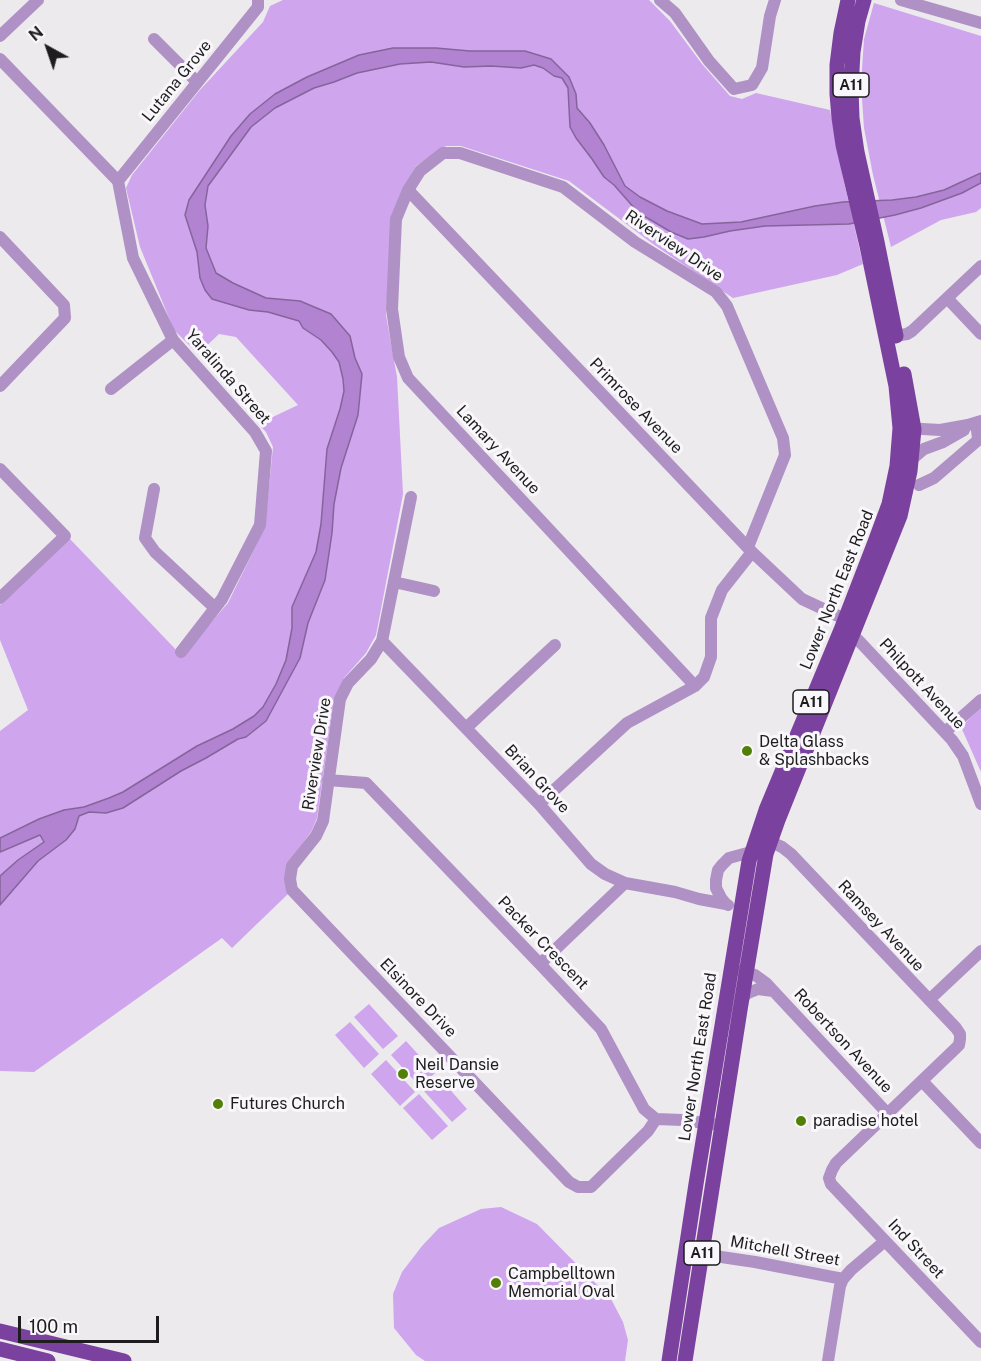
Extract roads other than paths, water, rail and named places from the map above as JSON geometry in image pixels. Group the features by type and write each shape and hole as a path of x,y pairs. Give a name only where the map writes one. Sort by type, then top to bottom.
{"main road":[{"name":"Lower North East Road","path":"669,1361 730,969 733,906 766,810 900,516 905,500 911,460 907,428 896,386 891,336 870,235 855,170 841,133 837,83 841,33 848,0"},
{"name":"Lower North East Road","path":"855,170 851,89 854,44 864,0"},
{"name":"Lower North East Road","path":"685,1361 762,877 771,842 849,627 890,504 907,428"},
{"path":"751,852 762,877"},
{"path":"0,1331 100,1358 124,1361"},
{"path":"0,1349 48,1361"}],"street":[{"path":"0,36 38,0"},
{"name":"Lutana Grove","path":"118,181 258,7 258,0"},
{"path":"660,0 675,13 709,61 734,89 752,85 762,68 770,16 775,0"},
{"path":"901,0 981,23"},
{"path":"154,39 197,82"},
{"path":"0,59 118,181"},
{"name":"Riverview Drive","path":"408,190 420,171 442,153 460,153 535,177 563,187 635,242 717,292 727,306 783,438 785,455 750,550"},
{"name":"Yaralinda Street","path":"118,181 133,258 172,340 255,432 266,451 260,525 222,598 181,652"},
{"name":"Primrose Avenue","path":"408,190 750,550 802,599 849,627"},
{"name":"Lamary Avenue","path":"408,190 396,219 392,309 399,357 408,378 695,686"},
{"path":"0,237 64,305 65,318 0,386"},
{"path":"891,336 909,333 981,266"},
{"path":"946,298 981,334"},
{"path":"111,389 172,340"},
{"path":"907,428 940,430 978,422"},
{"path":"911,460 924,449 943,442 978,422"},
{"path":"919,485 934,478 977,441 978,422"},
{"path":"0,469 65,536 0,598"},
{"path":"154,489 145,538 155,552 215,608"},
{"name":"Riverview Drive","path":"290,879 292,866 316,836 323,821 340,699 348,683 371,659 382,641 411,497"},
{"path":"539,804 627,723 695,686 704,677 711,657 711,618 722,590 750,550"},
{"path":"394,582 434,591"},
{"name":"Philpott Avenue","path":"849,627 945,732 963,756 981,804"},
{"name":"Brian Grove","path":"382,641 539,804 591,864 605,874 625,883 733,906"},
{"path":"466,728 555,645"},
{"path":"945,732 981,700"},
{"name":"Packer Crescent","path":"328,780 366,783 601,1029 644,1109 656,1119"},
{"name":"Ramsey Avenue","path":"771,842 791,854 960,1034 959,1045 922,1081"},
{"path":"733,906 719,895 716,883 718,870 725,861 751,852"},
{"name":"Elsinore Drive","path":"290,879 292,890 569,1182 578,1187 591,1186 648,1131 656,1119"},
{"path":"540,964 625,883"},
{"path":"692,897 706,892 716,883"},
{"path":"929,1000 981,951"},
{"name":"Robertson Avenue","path":"730,969 755,975 773,990 888,1114"},
{"name":"Robertson Avenue","path":"742,998 758,989 773,990"},
{"path":"888,1114 922,1081 981,1143"},
{"name":"Ind Street","path":"888,1114 836,1163 829,1178 831,1184 981,1342"},
{"path":"656,1119 722,1126"},
{"name":"Mitchell Street","path":"701,1254 843,1279 885,1241"},
{"path":"828,1361 843,1279"}],"place":[{"name":"Delta Glass & Splashbacks","path":"747,751"},
{"name":"Neil Dansie Reserve","path":"403,1074"},
{"name":"Futures Church","path":"218,1104"},
{"name":"paradise hotel","path":"801,1121"},
{"name":"Campbelltown Memorial Oval","path":"496,1283"}]}
